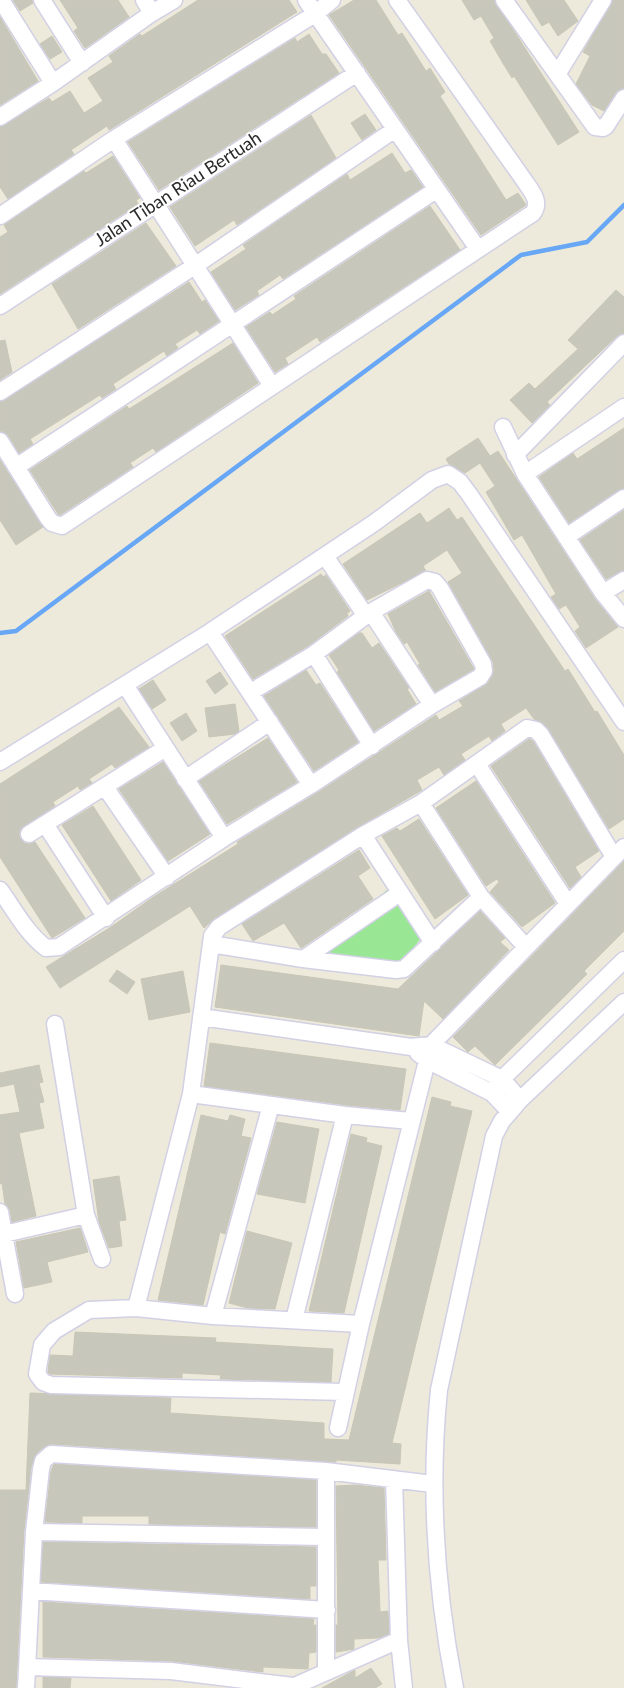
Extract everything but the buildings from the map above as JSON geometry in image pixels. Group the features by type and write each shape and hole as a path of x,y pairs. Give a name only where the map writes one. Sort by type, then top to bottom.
{"street":[{"path":"0,0 53,83"},
{"path":"42,0 82,64"},
{"path":"0,117 82,64 148,6 174,0"},
{"path":"0,216 311,7 332,0"},
{"path":"0,441 48,518 62,526 533,213 536,209 536,200 397,0"},
{"path":"504,0 595,127 606,126 624,98"},
{"path":"558,73 596,4"},
{"path":"311,7 394,130 478,249"},
{"name":"Jalan Tiban Riau Bertuah","path":"0,306 155,203 357,73"},
{"path":"0,392 196,265 394,130"},
{"path":"114,139 272,386"},
{"path":"16,467 232,322 436,190"},
{"path":"515,455 624,343"},
{"path":"525,474 624,407"},
{"path":"503,427 525,474 603,593 624,619"},
{"path":"0,762 210,632 325,556 432,480 448,474 453,476 469,494 622,713"},
{"path":"566,537 624,498"},
{"path":"325,556 432,705"},
{"path":"0,890 30,933 46,948 59,947 106,918 224,838 372,746 432,705 480,677 484,671 483,664 440,588 435,582 427,580 368,614 314,654 251,692"},
{"path":"603,593 624,580"},
{"path":"210,632 311,785"},
{"path":"314,654 372,746"},
{"path":"125,685 164,749 224,838"},
{"path":"185,778 270,722"},
{"path":"136,1308 191,1094 211,944 215,931 228,920 363,835 421,802 519,732 527,728 536,730 619,852 525,946 429,1053 361,1324 338,1428"},
{"path":"29,834 164,749"},
{"path":"476,764 568,904"},
{"path":"105,787 167,877"},
{"path":"421,802 481,896 525,946"},
{"path":"45,824 106,918"},
{"path":"363,835 433,943"},
{"path":"303,959 400,893"},
{"path":"211,944 303,959 396,970 409,966 481,896"},
{"path":"492,1093 502,1079 624,960"},
{"path":"455,1688 445,1638 433,1484 439,1390 494,1136 515,1106 624,1002"},
{"path":"201,1017 411,1047 502,1079 515,1106"},
{"path":"55,1024 86,1215 102,1259"},
{"path":"429,1053 515,1106"},
{"path":"191,1094 345,1115 411,1121"},
{"path":"213,1316 271,1105"},
{"path":"294,1320 345,1115"},
{"path":"0,1212 2,1234 15,1294"},
{"path":"2,1234 86,1215"},
{"path":"345,1392 51,1385 39,1378 37,1374 42,1345 54,1331 89,1310 136,1308 213,1316 361,1324"},
{"path":"26,1688 34,1532 40,1469 47,1457 56,1453 326,1471 433,1484"},
{"path":"326,1471 326,1672"},
{"path":"394,1479 399,1640 404,1688"},
{"path":"34,1532 325,1536"},
{"path":"31,1591 327,1610"},
{"path":"27,1667 171,1671 292,1687 399,1640"}],"green space":[{"path":"388,889 423,936 400,964 311,958"}],"waterway":[{"path":"0,633 16,631 521,255 587,242 624,205"}]}
